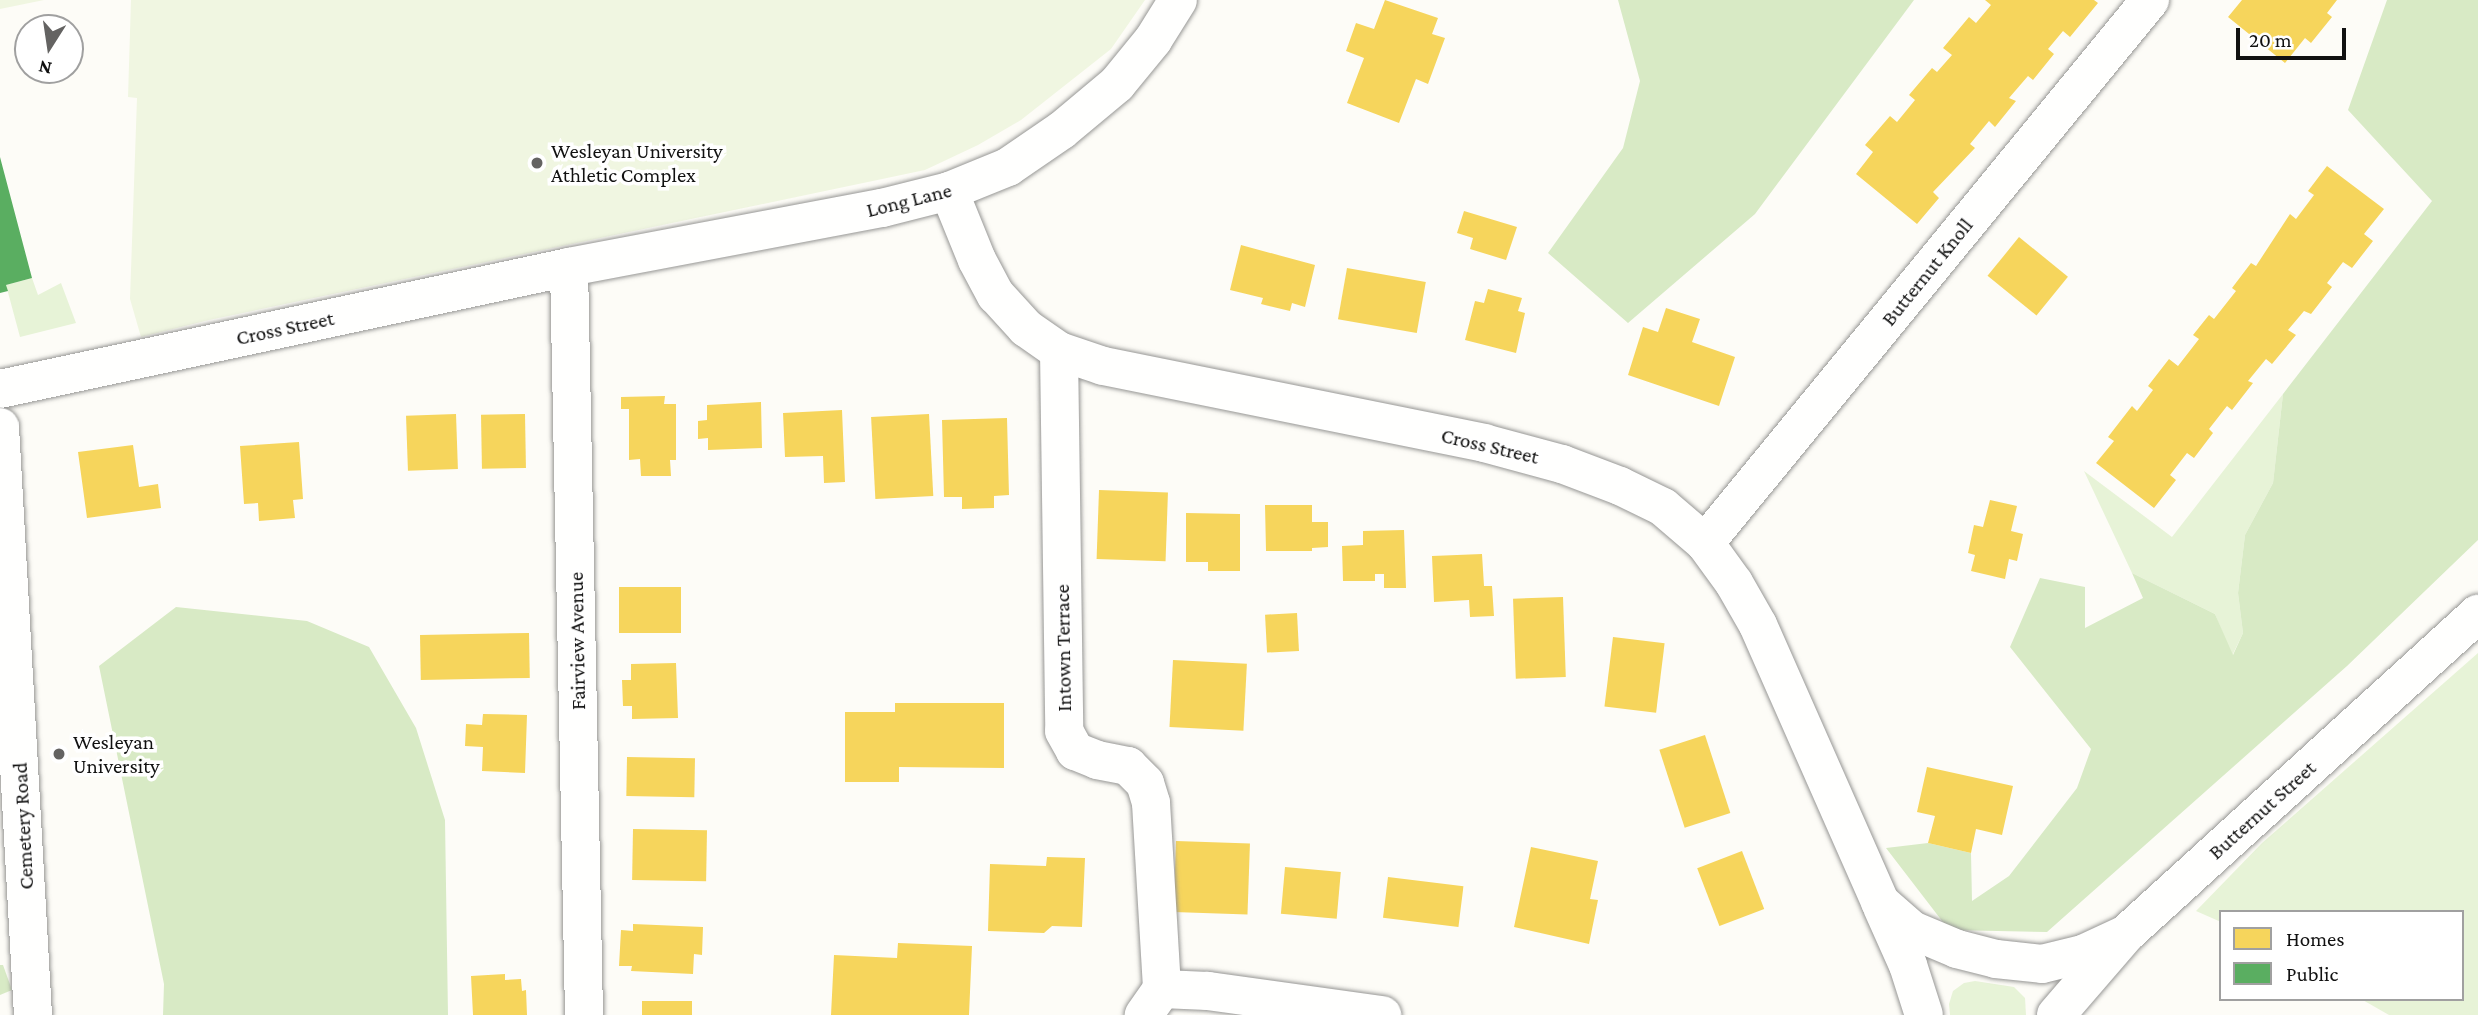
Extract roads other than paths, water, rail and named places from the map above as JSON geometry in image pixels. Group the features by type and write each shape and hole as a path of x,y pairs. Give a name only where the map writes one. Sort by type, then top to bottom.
{"street":[{"name":"Long Lane","path":"569,267 882,208 949,191 1008,167 1062,130 1117,84 1153,40 1178,0"},
{"name":"Butternut Knoll","path":"1705,543 2150,0"},
{"name":"Cross Street","path":"949,191 977,260 996,295 1026,328 1059,351 1103,366 1484,443 1562,464 1620,486 1663,507 1705,543 1734,583 1758,625 1908,965 1924,1015"},
{"name":"Cross Street","path":"0,389 569,267"},
{"name":"Fairview Avenue","path":"569,267 584,1015"},
{"name":"Intown Terrace","path":"1059,351 1064,731 1075,751 1097,760 1128,766 1145,783 1151,803 1153,1002"},
{"name":"Cemetery Road","path":"0,428 33,1015"},
{"name":"Butternut Street","path":"2056,1015 2126,934 2478,614"},
{"name":"Cross Street","path":"1880,902 1912,930 1957,949 1996,959 2042,964 2082,954 2126,934"},
{"path":"1153,1002 1208,991 1382,1015"}],"place":[{"name":"Wesleyan University Athletic Complex","path":"537,163"},
{"name":"Wesleyan University","path":"59,754"}]}
